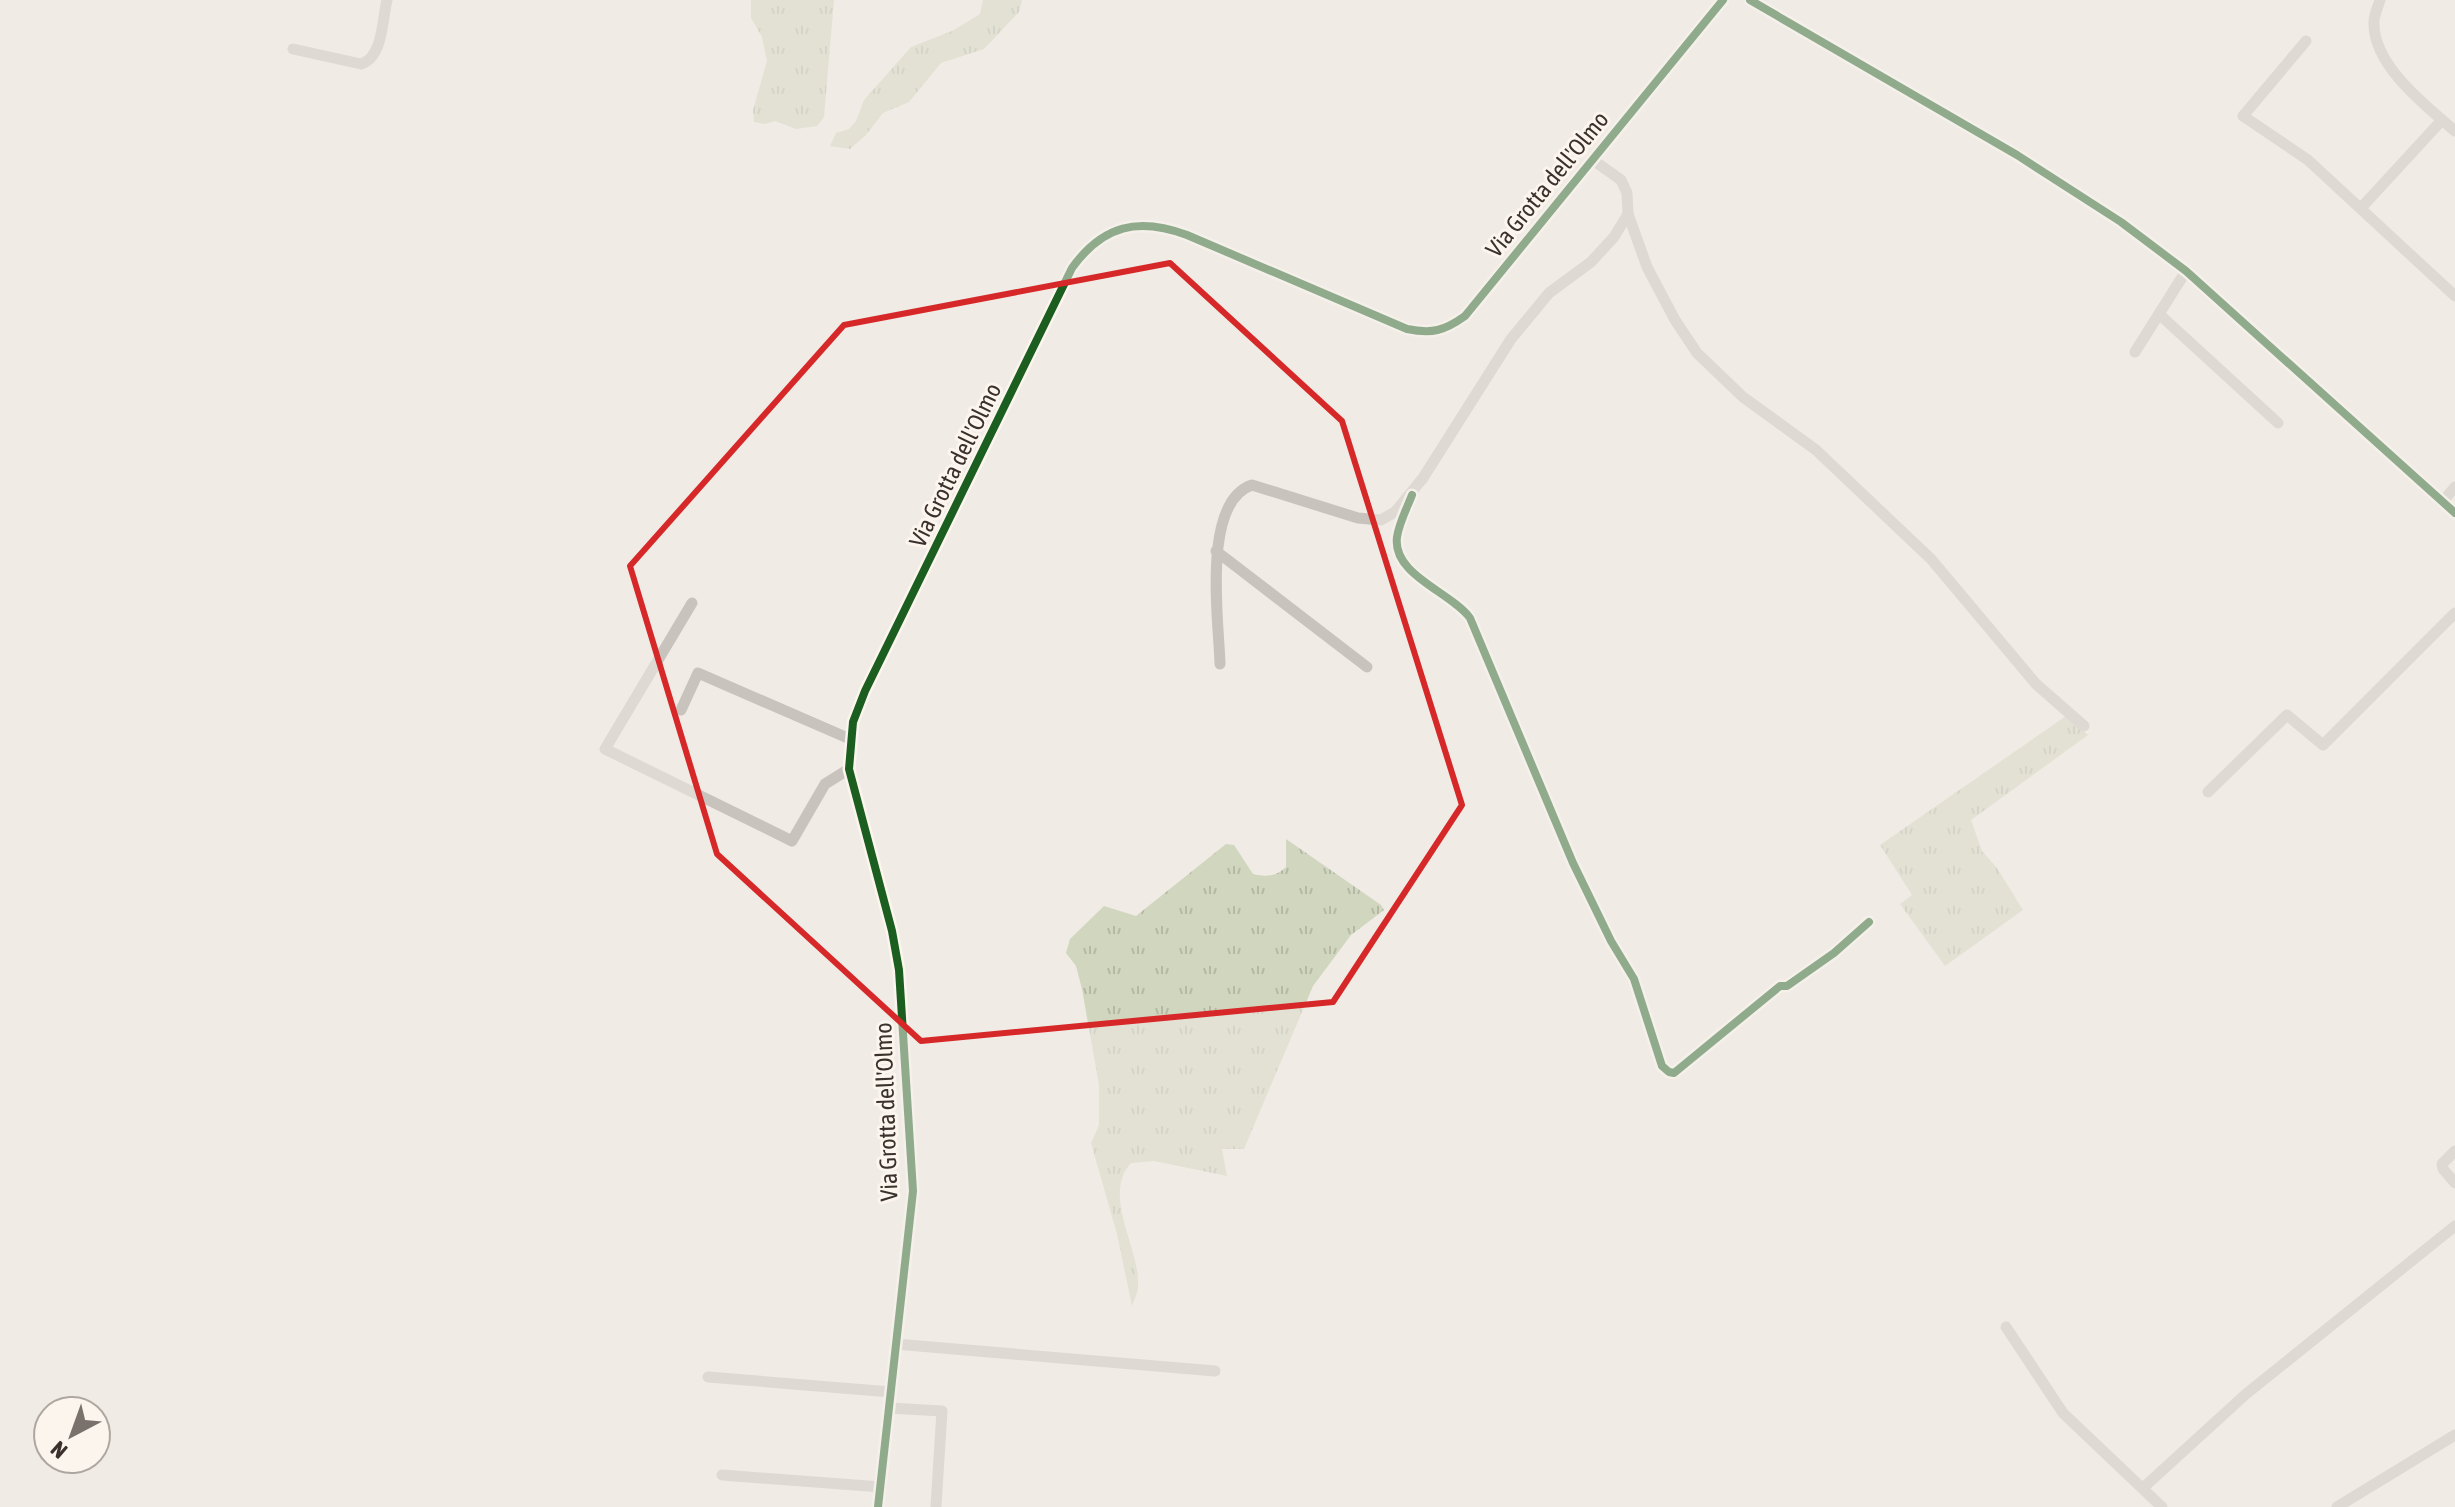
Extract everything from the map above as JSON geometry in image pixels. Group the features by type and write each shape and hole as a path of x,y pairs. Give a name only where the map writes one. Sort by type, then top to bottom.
{"street":[{"path":"293,49 361,64 370,61 376,53 387,0"},
{"name":"Via Grotta dell'Olmo","path":"878,1507 913,1191 899,970 892,931 849,769 850,739 865,691 1072,268 1085,250 1099,239 1124,228 1140,225 1168,228 1407,329 1427,333 1454,324 1465,316 1723,0"},
{"path":"1750,0 2017,155 2121,222 2186,271 2455,513"},
{"path":"2380,0 2374,24 2384,59 2419,99 2455,131"},
{"path":"2306,41 2243,116 2308,160 2455,296"},
{"path":"2361,208 2442,120"},
{"path":"1593,160 1621,180 1627,193 1628,214 1647,267 1675,320 1697,353 1743,397 1816,450 1931,559 2036,684 2084,726"},
{"path":"1628,214 1614,237 1591,262 1549,293 1511,339 1412,495 1397,536 1401,556 1420,579 1453,601 1470,618 1573,863 1611,941 1634,979 1662,1066 1669,1072 1674,1073 1780,986 1787,986 1834,953 1869,922"},
{"path":"2135,352 2186,271"},
{"path":"2159,314 2278,423"},
{"path":"1220,664 1216,551 1227,512 1246,487 1252,485 1358,518 1381,520 1395,512 1412,495"},
{"path":"2443,501 2455,487"},
{"path":"1216,551 1367,667"},
{"path":"692,603 605,749 792,841 825,784 849,769"},
{"path":"2208,792 2287,715 2323,745 2455,613"},
{"path":"681,710 698,673 850,739"},
{"path":"2455,1151 2442,1164 2455,1183"},
{"path":"2144,1487 2246,1394 2455,1226"},
{"path":"2006,1327 2063,1413 2162,1507"},
{"path":"895,1344 1215,1371"},
{"path":"708,1377 891,1392"},
{"path":"889,1408 942,1411 936,1506"},
{"path":"2337,1507 2455,1435"},
{"path":"722,1475 881,1487"}],"highlighted area":[{"path":"1170,263 1342,421 1462,805 1333,1002 921,1041 717,854 630,566 844,325"}],"green space":[{"path":"751,0 834,0 824,117 817,126 796,129 775,121 765,124 754,122 753,110 767,61 762,37 751,18"},
{"path":"983,0 1022,0 1019,12 984,49 941,63 909,102 883,113 850,149 830,146 836,133 849,129 856,121 864,100 911,47 952,31 980,14"},
{"path":"2066,716 2088,735 1971,820 1982,851 1997,868 2023,910 1945,966 1900,904 1912,895 1880,845"},
{"path":"1286,839 1384,910 1351,935 1313,986 1244,1149 1222,1149 1227,1176 1154,1161 1131,1163 1123,1176 1120,1191 1124,1223 1137,1272 1138,1289 1132,1306 1117,1234 1091,1143 1099,1125 1099,1085 1082,989 1076,966 1066,953 1070,939 1104,906 1136,916 1226,844 1234,845 1253,874 1266,876 1278,873 1286,867"}],"cycle path":[{"path":"878,1507 913,1191 899,970 892,931 849,769 853,722 865,691 1072,268 1084,253 1109,234 1137,226 1169,229 1407,329 1431,331 1444,328 1465,316 1723,0"},
{"path":"1750,0 2017,155 2121,222 2186,271 2455,513"},
{"path":"1412,495 1398,532 1398,550 1413,572 1470,618 1573,863 1611,941 1634,979 1662,1066 1674,1073 1780,986 1787,986 1834,953 1869,922"}]}
